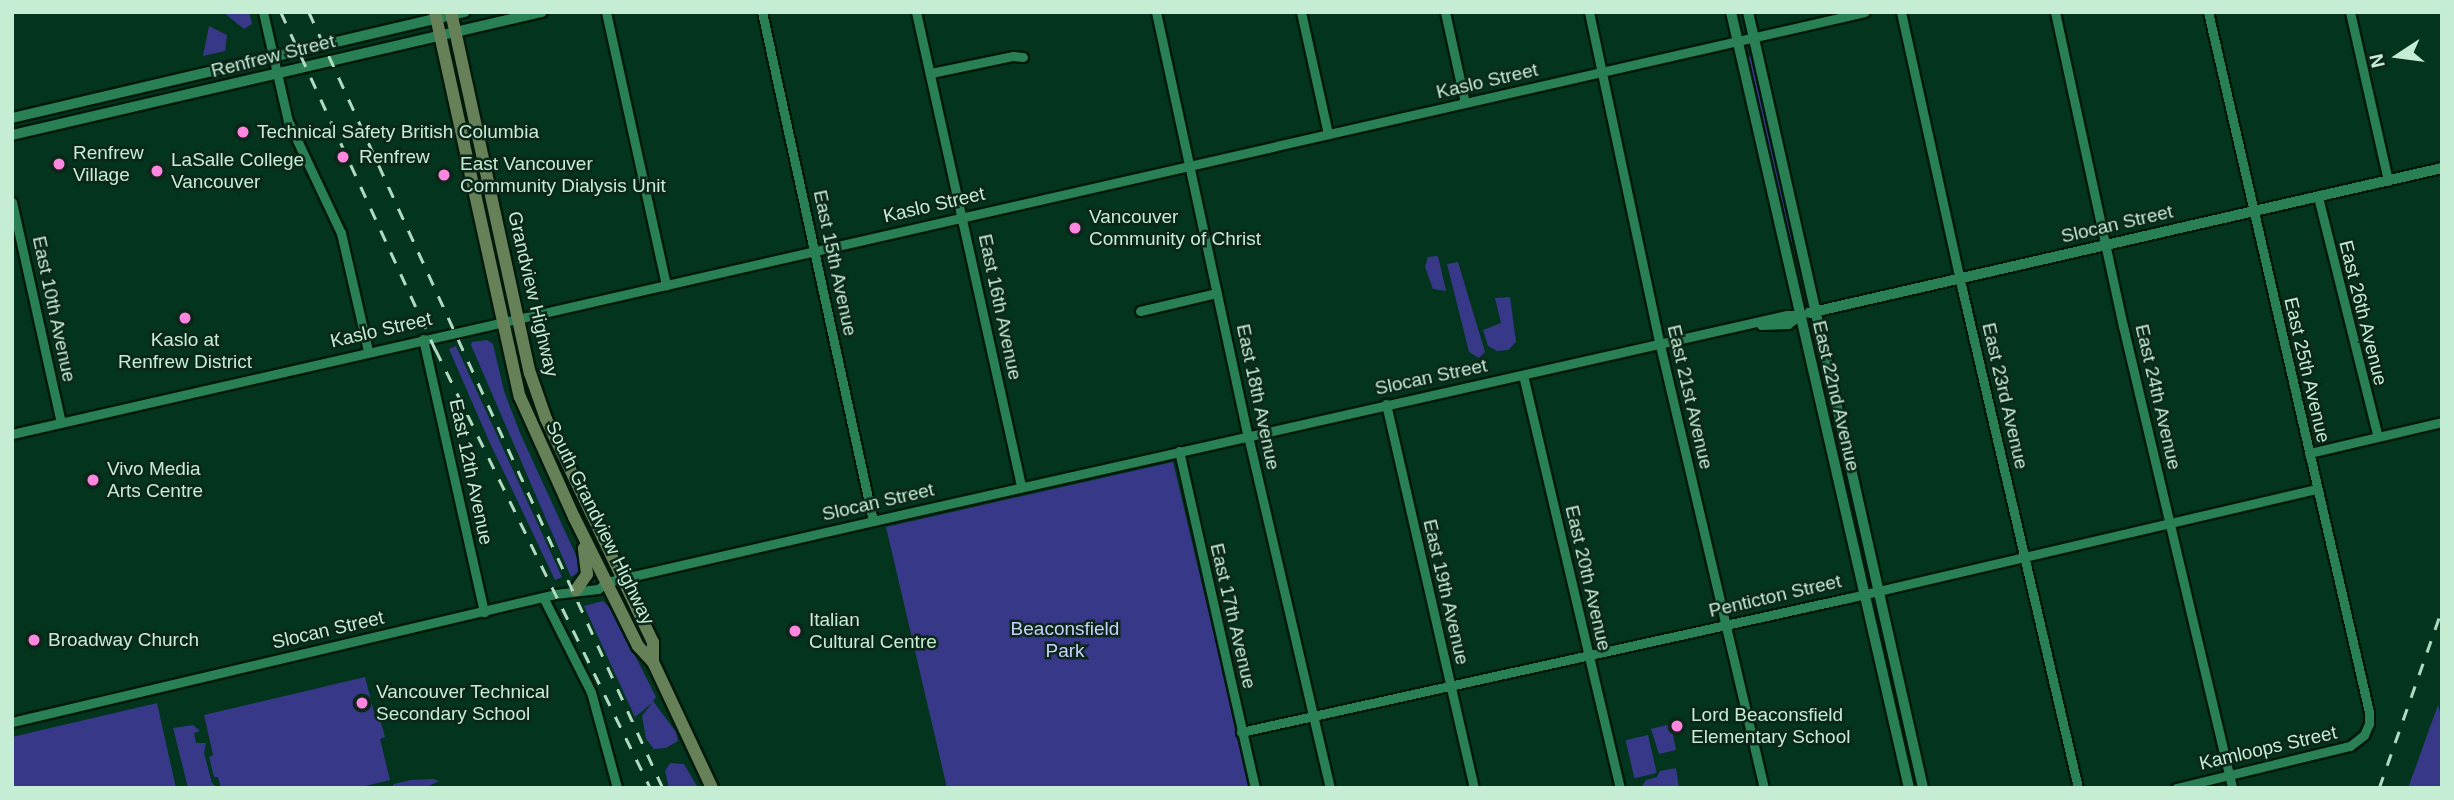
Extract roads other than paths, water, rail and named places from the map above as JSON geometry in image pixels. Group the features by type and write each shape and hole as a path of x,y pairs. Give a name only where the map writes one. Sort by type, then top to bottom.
{"main road":[{"name":"Grandview Highway","path":"456,13 456,33 530,373 546,419"},
{"name":"Grandview Highway","path":"435,16 520,397"},
{"name":"South Grandview Highway","path":"520,397 638,646 653,662 712,788"},
{"name":"South Grandview Highway","path":"546,419 653,642 653,662"},
{"path":"575,517 588,567 576,590"}],"street":[{"path":"263,12 288,121 341,233 368,351"},
{"name":"Renfrew Street","path":"12,135 542,12"},
{"path":"606,12 666,285"},
{"name":"East 15th Avenue","path":"762,12 873,521"},
{"name":"East 16th Avenue","path":"916,12 1021,487"},
{"name":"East 18th Avenue","path":"1156,12 1248,436 1330,788"},
{"path":"1301,12 1328,134"},
{"path":"1445,12 1465,103"},
{"name":"East 21st Avenue","path":"1589,12 1660,345 1764,788"},
{"name":"East 22nd Avenue","path":"1731,12 1909,788"},
{"name":"East 22nd Avenue","path":"1748,12 1813,312 1923,788"},
{"name":"Kaslo Street","path":"12,434 1465,103 1738,44 1865,12"},
{"name":"East 23rd Avenue","path":"1901,12 2078,788"},
{"name":"East 24th Avenue","path":"2055,12 2105,244 2232,788"},
{"name":"East 25th Avenue","path":"2208,12 2369,712 2369,724 2364,735"},
{"path":"2350,12 2388,181"},
{"name":"Renfrew Street","path":"12,118 456,13"},
{"path":"930,73 1013,56 1023,57"},
{"name":"Slocan Street","path":"12,722 543,597 576,590 594,590 607,582 1021,487 1386,404 1756,325 1787,315 1800,315 2442,169"},
{"name":"East 26th Avenue","path":"2318,197 2378,437"},
{"name":"East 10th Avenue","path":"12,202 61,423"},
{"path":"1140,311 1217,293"},
{"name":"East 12th Avenue","path":"423,339 484,612"},
{"name":"East 20th Avenue","path":"1524,375 1620,788"},
{"name":"East 19th Avenue","path":"1386,404 1474,788"},
{"path":"2309,453 2442,422"},
{"name":"East 17th Avenue","path":"1179,452 1255,788"},
{"name":"Penticton Street","path":"1241,732 1877,592 2316,489"},
{"path":"543,597 592,692 617,788"},
{"name":"Kamloops Street","path":"2176,788 2350,746 2364,735"}],"railway":[{"path":"281,12 436,350 651,788"},
{"path":"309,12 663,788"},
{"path":"2379,788 2442,609"}],"place":[{"name":"Technical Safety British Columbia","path":"243,132"},
{"name":"Renfrew","path":"343,157"},
{"name":"Renfrew Village","path":"59,164"},
{"name":"LaSalle College Vancouver","path":"157,171"},
{"name":"East Vancouver Community Dialysis Unit","path":"444,175"},
{"name":"Vancouver Community of Christ","path":"1075,228"},
{"name":"Kaslo at Renfrew District","path":"185,318"},
{"name":"Vivo Media Arts Centre","path":"93,480"},
{"name":"Italian Cultural Centre","path":"795,631"},
{"name":"Broadway Church","path":"34,640"},
{"name":"Vancouver Technical Secondary School","path":"362,703"},
{"name":"Lord Beaconsfield Elementary School","path":"1677,726"}],"park label":[{"name":"Beaconsfield Park","path":"1065,640"}]}
